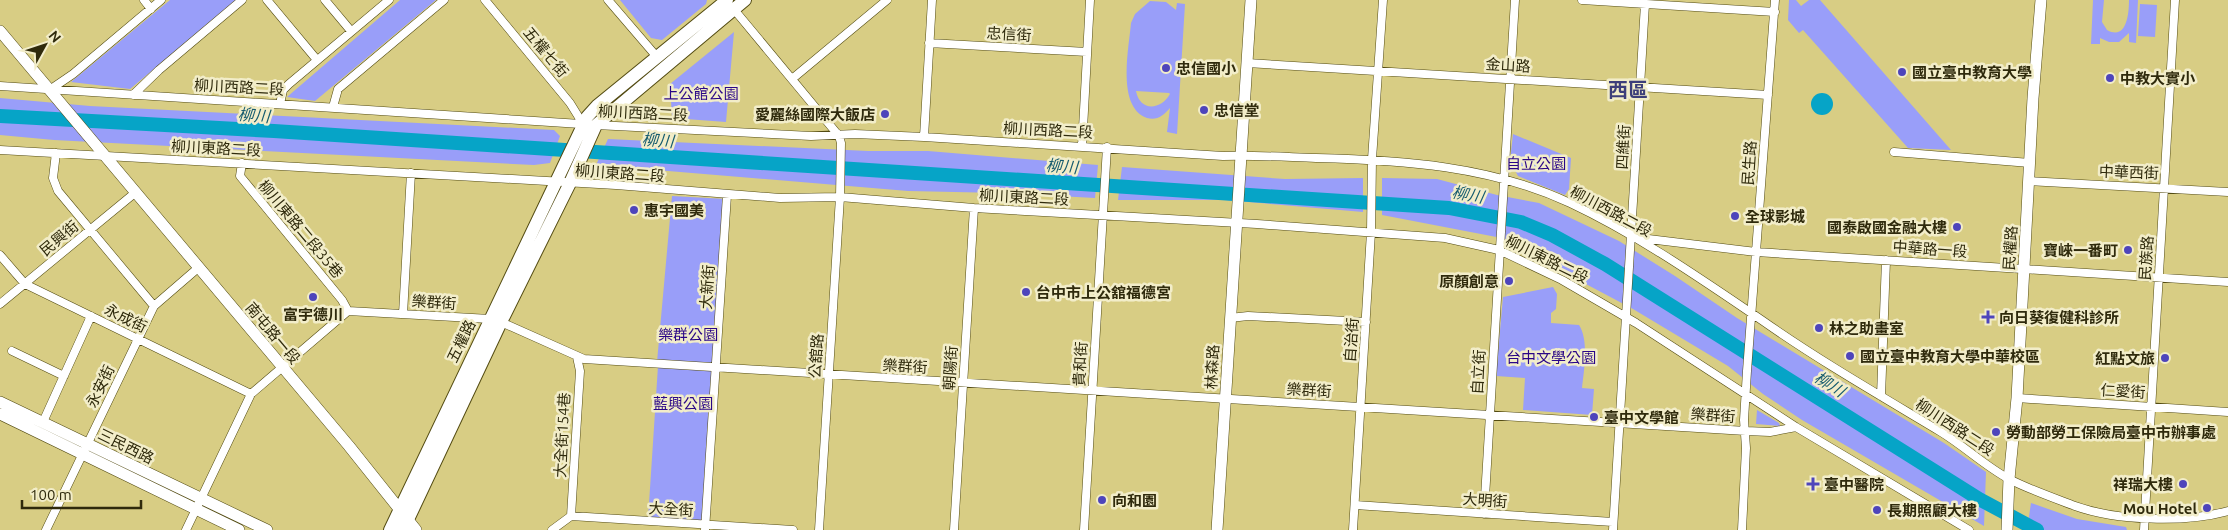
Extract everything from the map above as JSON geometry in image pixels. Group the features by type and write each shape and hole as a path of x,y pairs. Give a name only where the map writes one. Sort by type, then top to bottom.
{"main road":[{"path":"587,129 597,106 656,57 728,3 746,0"},
{"path":"1240,155 1250,0"},
{"name":"民權路","path":"2007,530 2009,479 2017,398 2023,269 2041,0"},
{"path":"587,129 728,3"},
{"path":"0,31 51,89"},
{"name":"南屯路一段","path":"51,89 283,368 404,519 416,530"},
{"name":"五權路","path":"390,530 404,519 496,321 563,167 587,129"},
{"name":"五權路","path":"496,321 570,183 577,168 587,129"},
{"name":"林森路","path":"1217,530 1240,155"},
{"name":"三民西路","path":"0,402 42,422 85,449"},
{"name":"三民西路","path":"0,414 85,449 198,504 267,530"},
{"name":"三民西路","path":"198,504 239,530"}],"street":[{"path":"144,0 151,9"},
{"path":"51,89 73,74 161,0"},
{"path":"133,94 242,0"},
{"path":"267,0 317,60"},
{"path":"325,0 351,31"},
{"path":"280,104 283,90 389,0"},
{"path":"333,107 338,89 444,0"},
{"name":"五權七街","path":"485,0 570,103 587,129"},
{"path":"608,0 656,57"},
{"path":"792,79 887,0"},
{"path":"924,137 932,0"},
{"path":"1082,147 1090,0"},
{"path":"1372,159 1383,0"},
{"path":"1504,179 1515,0"},
{"path":"1582,0 1775,12"},
{"name":"民生路","path":"1746,393 1775,0"},
{"name":"民族路","path":"2144,530 2175,0"},
{"path":"728,3 839,136"},
{"name":"四維街","path":"1625,317 1645,4"},
{"name":"忠信街","path":"929,44 1087,52"},
{"name":"金山路","path":"1247,63 1768,95"},
{"name":"柳川西路二段","path":"0,86 333,107 587,129 839,136 855,134 1240,155 1372,159 1440,166 1504,179 1570,203 1631,236 1881,396 1944,434 2009,479 2077,507 2144,518 2194,517 2228,511"},
{"name":"公舘路","path":"819,530 840,197 842,148 839,136"},
{"name":"貴和街","path":"1084,530 1107,147"},
{"name":"柳川東路二段","path":"0,150 616,185 780,198 840,197 974,208 1237,223 1444,238 1499,250 1562,280 1746,393 1796,427 1969,530"},
{"path":"1894,152 2030,163"},
{"path":"56,153 52,178 58,191 154,306"},
{"name":"自治街","path":"1353,530 1371,232 1372,159"},
{"name":"柳川東路二段35巷","path":"242,163 240,176 342,300 348,311"},
{"path":"403,314 411,173"},
{"name":"自立街","path":"1484,514 1504,179"},
{"name":"中華西街","path":"2029,181 2228,192"},
{"name":"民興街","path":"0,304 136,192"},
{"name":"大新街","path":"706,527 727,195"},
{"name":"朝陽街","path":"954,530 974,208"},
{"name":"中華路一段","path":"1631,236 1662,242 1756,252 2228,282"},
{"name":"永成街","path":"0,255 25,284 251,394"},
{"path":"1881,396 1886,260"},
{"name":"永安街","path":"46,530 154,306 198,268"},
{"path":"186,530 251,394 348,311"},
{"name":"樂群街","path":"348,311 496,321 584,359 1746,431 1770,432 1796,427"},
{"path":"42,422 92,316"},
{"path":"1230,318 1248,316 1366,322"},
{"path":"1613,526 1625,317"},
{"path":"12,351 64,376"},
{"name":"大全街154巷","path":"571,516 580,371 577,357"},
{"path":"1742,530 1746,393"},
{"name":"仁愛街","path":"2017,398 2228,412"},
{"name":"大明街","path":"1355,505 1613,526"},
{"path":"552,530 571,516"},
{"name":"大全街","path":"571,516 706,527 793,530"}],"green space":[{"path":"170,0 237,0 130,89 71,82"},
{"path":"400,0 436,0 315,101 287,97"},
{"path":"620,0 707,0 706,4 662,40 651,38"},
{"path":"1789,0 1796,0 1801,6 1809,0 1820,0 1951,150 1908,148 1803,30 1799,33 1788,20"},
{"path":"2093,0 2104,0 2102,22 2107,30 2119,32 2126,24 2129,0 2138,0 2136,43 2129,42 2129,33 2119,42 2109,42 2100,38 2100,44 2091,44"},
{"path":"1150,1 1166,2 1176,10 1177,3 1185,4 1177,134 1167,132 1170,108 1160,117 1151,119 1137,112 1131,102 1128,90 1127,61 1131,23 1135,14","holes":["1136,91 1169,93 1161,103 1151,106 1142,103"]},
{"path":"2140,4 2157,5 2155,37 2138,36"},
{"name":"上公館公園","path":"734,32 726,122 672,118 670,84"},
{"path":"0,98 90,106 554,130 560,136 550,163 534,165 54,140 0,135"},
{"name":"自立公園","path":"1513,134 1571,158 1569,189 1565,195 1518,176 1510,161"},
{"path":"608,139 868,151 928,151 1098,165 1095,198 908,191 596,165"},
{"path":"1122,167 1285,179 1363,178 1363,212 1225,200 1118,200"},
{"path":"1382,178 1437,179 1497,195 1539,203 1619,241 1737,318 1944,443 1986,472 1984,526 1802,420 1763,394 1728,366 1633,309 1567,274 1512,240 1382,215"},
{"name":"樂群公園","path":"672,196 726,199 714,365 657,362"},
{"name":"台中文學公園","path":"1553,287 1557,294 1556,309 1551,313 1551,323 1579,325 1582,331 1585,355 1582,388 1594,389 1592,415 1523,410 1525,378 1496,376 1503,297"},
{"name":"藍興公園","path":"658,366 714,370 703,522 648,519"},
{"path":"1757,410 1779,423 1780,426 1756,424"},
{"path":"2031,503 2077,519 2126,527 2127,530 2027,530"}],"shaded area":[{"path":"1822,93 1832,100 1833,104 1826,114 1822,115 1812,108 1811,104 1818,94"}],"waterway":[{"name":"柳川","path":"0,116 274,131 1449,208 1521,222 1552,235 1605,264 1979,499 2037,530"}],"place":[{"name":"忠信國小","path":"1166,68"},
{"name":"國立臺中教育大學","path":"1902,72"},
{"name":"中教大實小","path":"2110,78"},
{"name":"忠信堂","path":"1204,110"},
{"name":"愛麗絲國際大飯店","path":"885,114"},
{"name":"惠宇國美","path":"634,210"},
{"name":"全球影城","path":"1735,216"},
{"name":"國泰啟國金融大樓","path":"1957,227"},
{"name":"寶崍一番町","path":"2128,250"},
{"name":"原顏創意","path":"1509,281"},
{"name":"台中市上公舘福德宮","path":"1026,292"},
{"name":"富宇德川","path":"313,297"},
{"name":"向日葵復健科診所","path":"1988,317"},
{"name":"林之助畫室","path":"1819,328"},
{"name":"國立臺中教育大學中華校區","path":"1850,356"},
{"name":"紅點文旅","path":"2165,358"},
{"name":"臺中文學館","path":"1594,417"},
{"name":"勞動部勞工保險局臺中市辦事處","path":"1996,432"},
{"name":"臺中醫院","path":"1813,484"},
{"name":"祥瑞大樓","path":"2183,484"},
{"name":"向和園","path":"1102,500"},
{"name":"Mou Hotel","path":"2207,508"},
{"name":"長期照顧大樓","path":"1877,510"}],"district":[{"name":"西區","path":"1628,89"}]}
